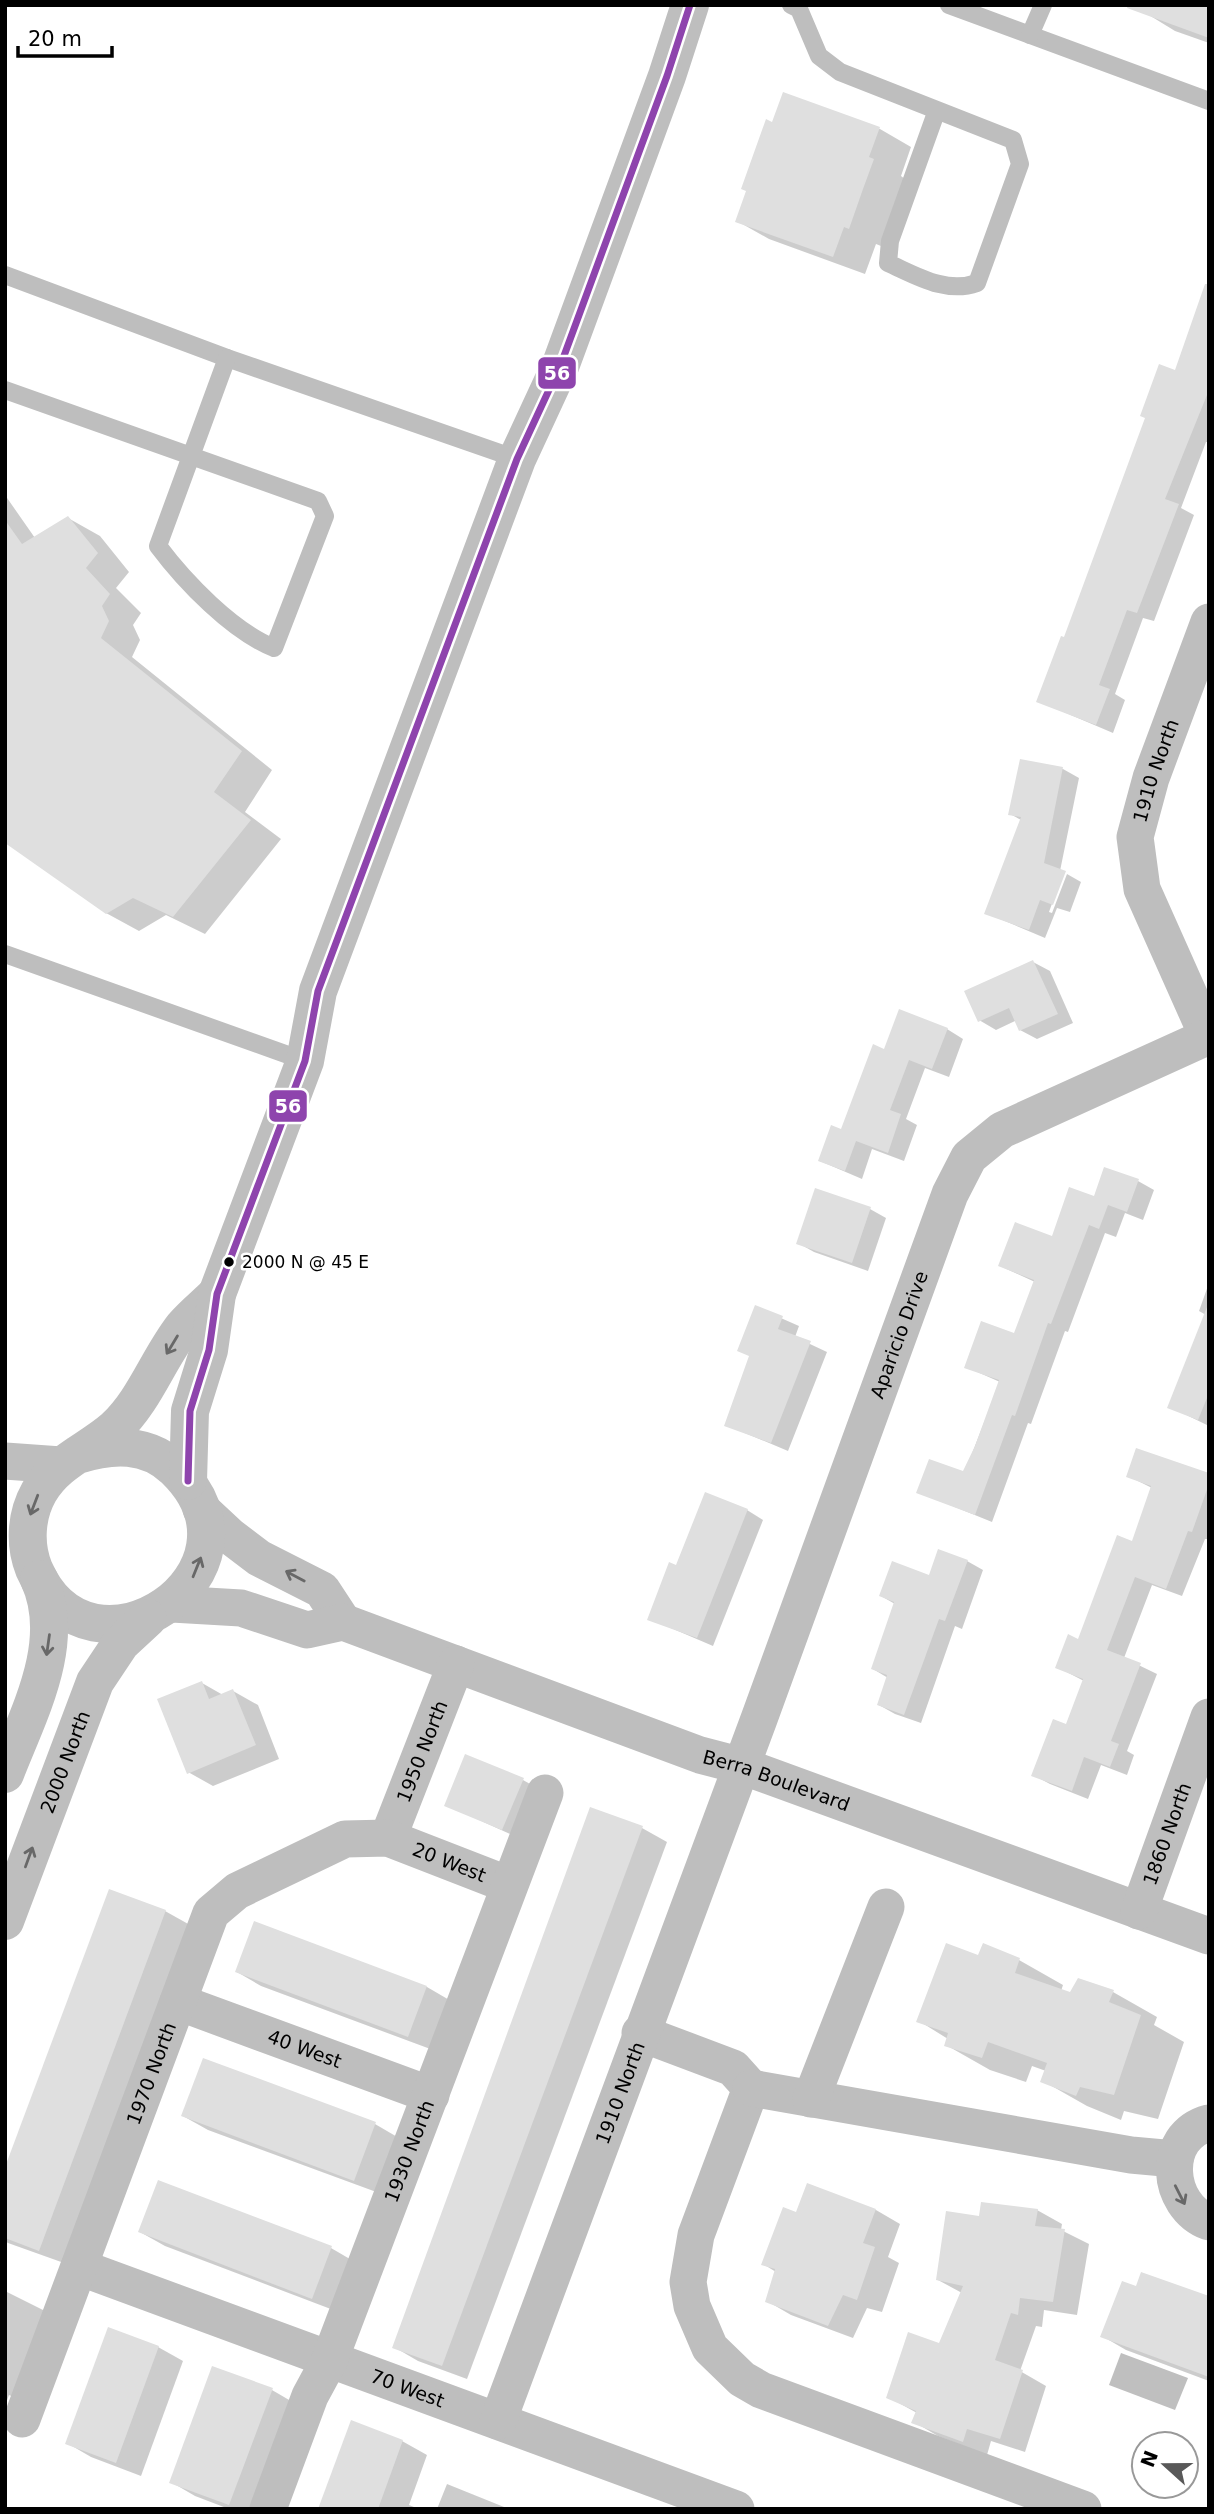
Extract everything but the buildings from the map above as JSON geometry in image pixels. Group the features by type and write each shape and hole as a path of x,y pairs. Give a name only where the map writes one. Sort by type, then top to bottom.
{"street":[{"path":"160,1611 190,1585 201,1561 205,1535 195,1495 190,1411 209,1350 217,1294 304,1061 318,991 517,459 561,364 667,76 690,5"},
{"name":"1910 North","path":"1208,1036 1142,889 1135,837 1151,778 1209,622"},
{"name":"Aparicio Drive","path":"742,1766 950,1194 969,1157 1002,1130 1208,1036"},
{"path":"5,1774 46,1660 49,1602 27,1543 28,1521 34,1500 69,1460 115,1428 143,1393 183,1328 217,1294"},
{"path":"5,1461 69,1460 106,1446 137,1448 165,1460 230,1536 260,1558 322,1590 343,1622 307,1630 241,1608 160,1611 124,1623 99,1622 75,1614 54,1599 36,1572 5,1535"},
{"name":"2000 North","path":"5,1921 95,1682 121,1643 160,1611"},
{"name":"Berra Boulevard","path":"343,1622 700,1755 742,1766 1209,1936"},
{"name":"1950 North","path":"388,1838 456,1664"},
{"name":"1860 North","path":"1139,1911 1209,1717"},
{"name":"1910 North","path":"498,2421 640,2033 742,1766"},
{"name":"1930 North","path":"268,2509 310,2396 330,2359 545,1793"},
{"name":"20 West","path":"388,1838 509,1885"},
{"name":"1970 North","path":"22,2419 211,1913 237,1891 345,1839 388,1838"},
{"path":"811,2099 886,1907"},
{"name":"40 West","path":"177,2002 432,2095"},
{"path":"640,2033 733,2068 751,2088 1131,2155 1175,2159"},
{"path":"751,2088 690,2258 692,2306 710,2348 741,2379 761,2390 1083,2509"},
{"path":"1209,2123 1185,2139 1175,2159 1174,2181 1182,2202 1198,2218 1209,2222"},
{"name":"70 West","path":"79,2267 736,2509"}],"lane":[{"path":"949,5 1209,100"},
{"path":"1030,35 1043,5"},
{"path":"796,6 819,56 840,72 937,110 1013,140 1020,164 977,283 959,289 930,282 888,263 890,241 937,110"},
{"path":"5,275 227,358 517,459"},
{"path":"5,390 191,455 318,502 325,516 274,648 252,639 175,570 158,546 191,455 227,358"},
{"path":"5,954 304,1061"}],"shaded area":[{"path":"1121,2353 1188,2378 1175,2410 1109,2385"}],"transit line":[{"name":"56","path":"188,1481 190,1411 209,1350 217,1294 305,1061 318,991 517,459 561,364 667,76 690,5"}],"place":[{"name":"2000 N @ 45 E","path":"229,1262"}]}
